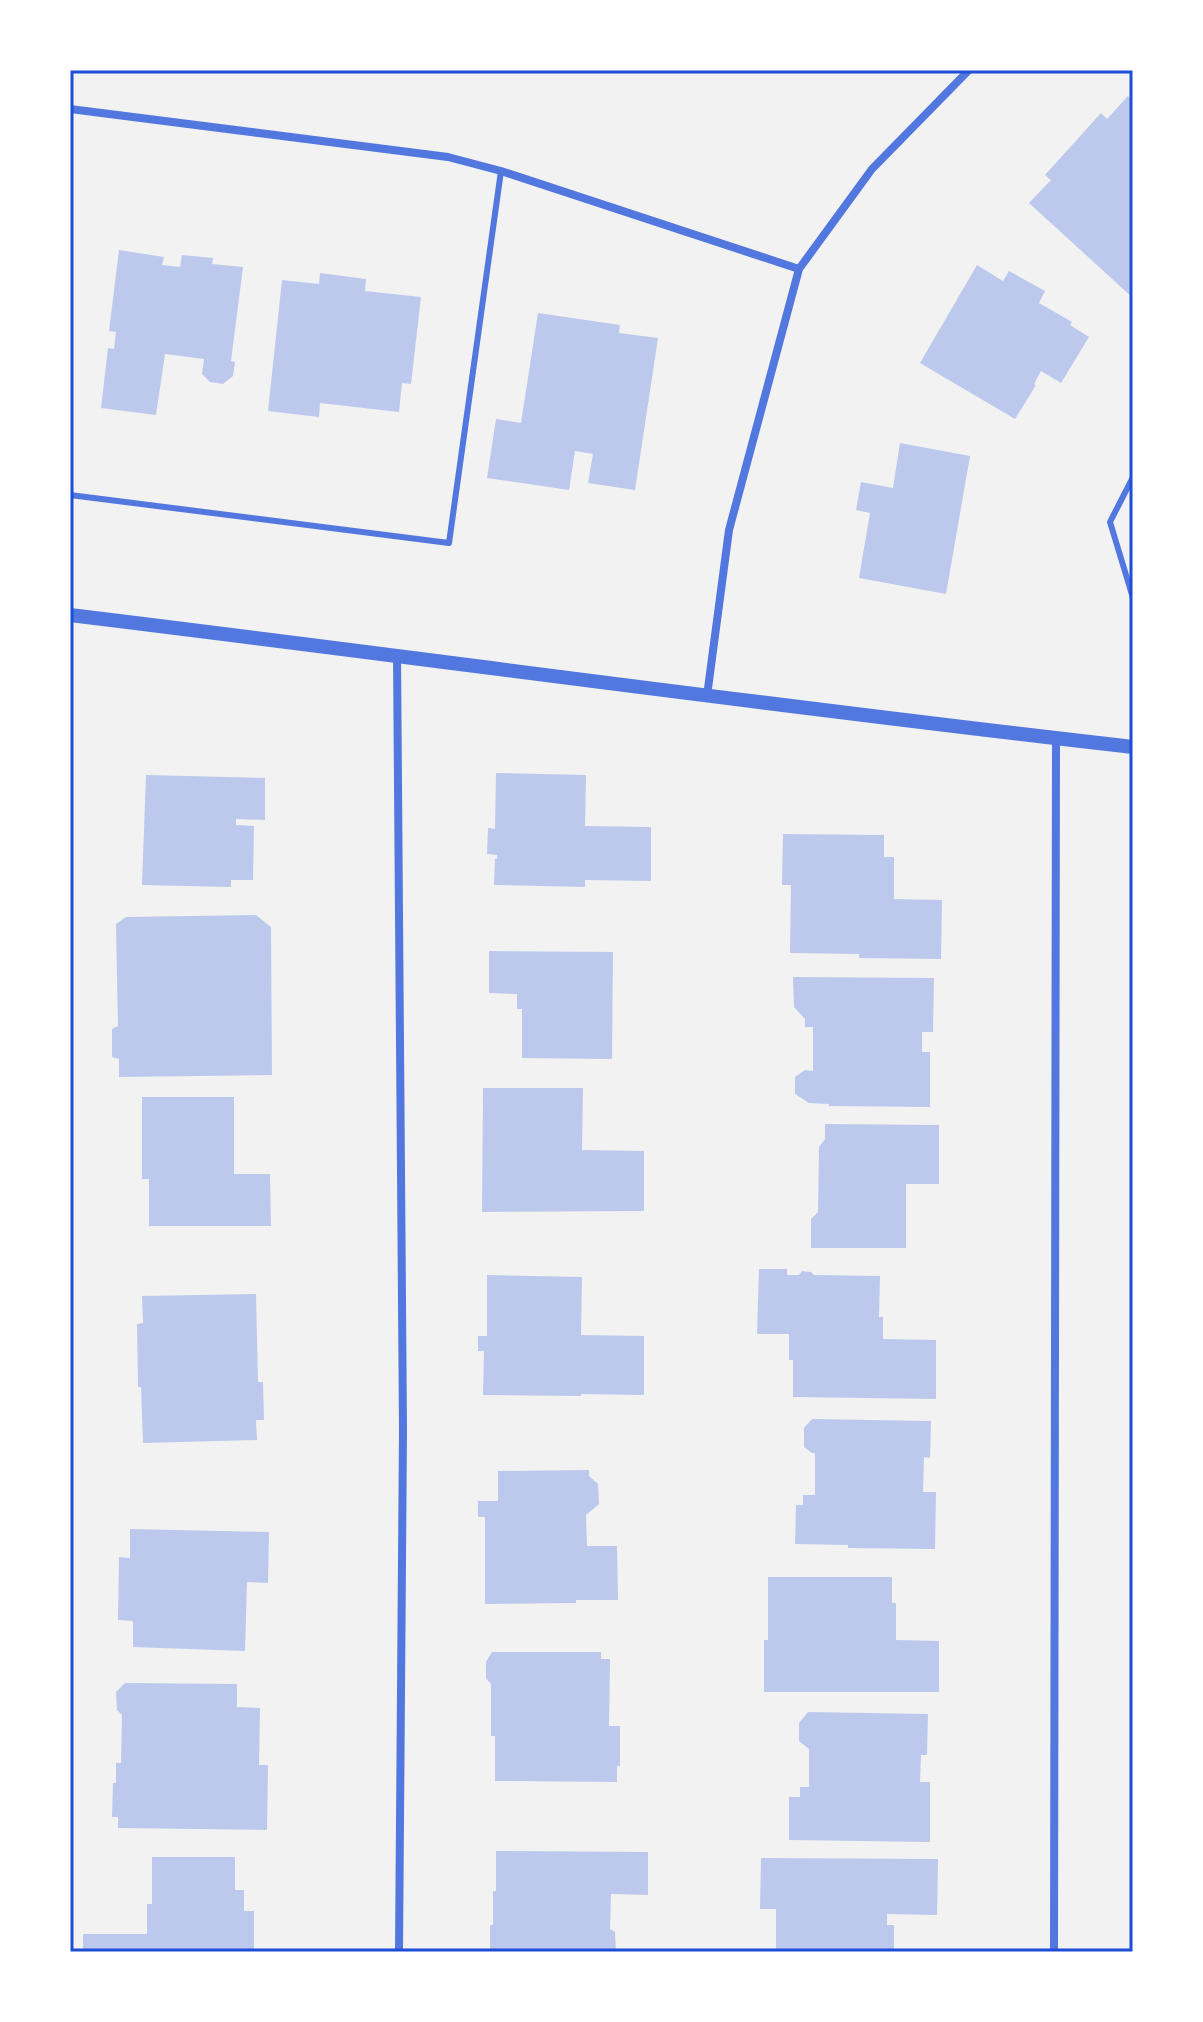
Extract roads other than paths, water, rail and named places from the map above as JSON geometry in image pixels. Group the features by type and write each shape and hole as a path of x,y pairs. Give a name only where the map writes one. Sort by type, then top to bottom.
{"street":[{"path":"707,696 729,530 799,269 872,169 969,70"},
{"path":"70,109 448,157 501,171 799,269"},
{"path":"70,615 1133,747"},
{"path":"397,655 403,1430 399,1952"},
{"path":"1054,1952 1056,738"}],"lane":[{"path":"70,495 449,543 501,171"},
{"path":"1133,477 1110,522 1133,598"}]}
